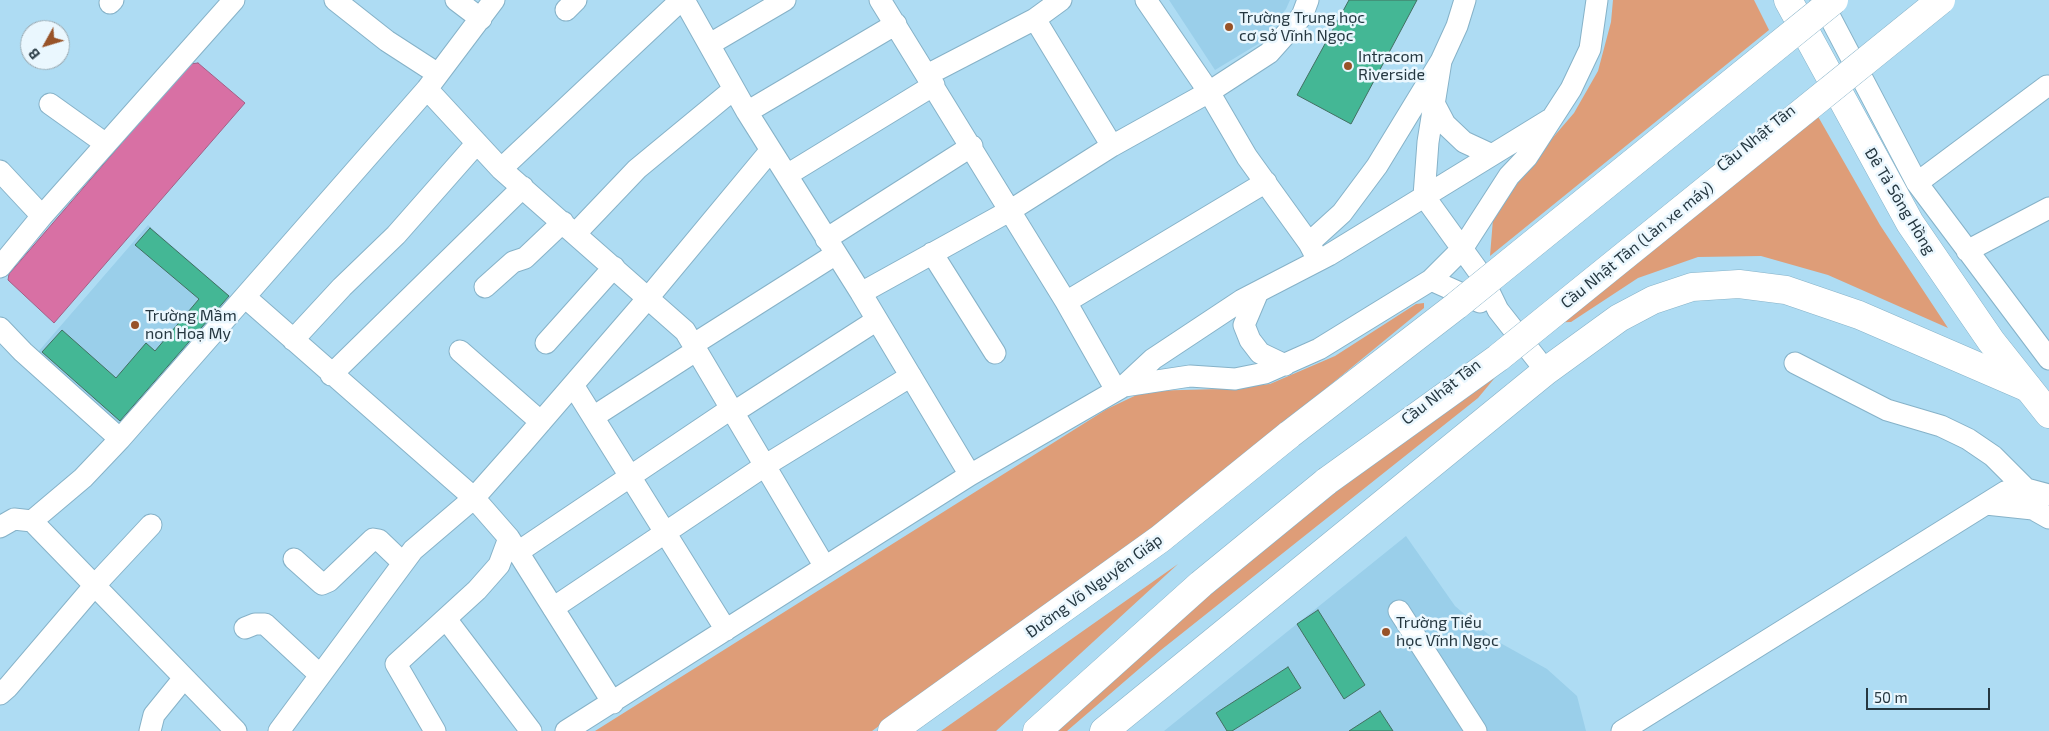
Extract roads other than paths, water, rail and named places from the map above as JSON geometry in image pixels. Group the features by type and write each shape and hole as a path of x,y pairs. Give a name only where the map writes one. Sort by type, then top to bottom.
{"main road":[{"name":"Đê Tả Sông Hồng","path":"1788,0 1910,223 1991,341 2049,414"},
{"path":"1290,434 1451,299 1821,0"},
{"path":"1290,434 1456,306 1834,0"},
{"name":"Cầu Nhật Tân","path":"1328,481 1493,351 1927,0"},
{"name":"Cầu Nhật Tân (Làn xe máy)","path":"1328,481 1498,358 1940,0"},
{"path":"1115,727 1546,371 1619,318 1653,300 1692,287 1739,284 1786,290 1859,315 2028,388"},
{"name":"Đường Võ Nguyên Giáp","path":"892,731 1160,539 1290,434"},
{"path":"1037,731 1201,584 1328,481"}],"street":[{"path":"0,267 42,216 234,0"},
{"path":"335,0 386,40 432,82 477,143 501,169 523,186 685,331 825,567"},
{"path":"456,0 480,19"},
{"path":"32,521 83,478 120,439 432,82 494,0"},
{"path":"501,169 682,0 710,44 747,112 878,320 970,475"},
{"path":"710,44 785,0"},
{"path":"880,0 1120,388"},
{"path":"786,175 930,80 1035,19 1061,0"},
{"path":"1146,0 1209,92 1247,156 1313,252"},
{"path":"1313,252 1377,166 1441,61 1457,26 1465,0"},
{"path":"1120,388 1190,376 1235,380 1265,373 1319,349 1431,280 1462,250 1509,176 1527,157 1549,120 1571,89 1590,49 1597,0"},
{"path":"1821,0 1917,183 2049,359"},
{"path":"861,293 1011,210 1112,146 1209,92 1269,53 1298,22 1304,3"},
{"path":"1035,19 1112,146"},
{"path":"747,112 896,24"},
{"path":"1441,61 1434,103 1424,196 1481,275 1498,310 1546,371"},
{"path":"1917,183 2047,86"},
{"path":"485,287 513,262 525,258 569,228 734,89"},
{"path":"1434,103 1445,124 1464,142 1492,154"},
{"path":"50,104 106,144"},
{"path":"566,731 613,703 970,475 1120,388 1153,359 1258,292 1313,252 1424,196 1549,120"},
{"path":"292,340 342,287 396,235 477,143"},
{"path":"593,417 696,347 831,246 972,146"},
{"path":"280,731 413,550 474,498 648,298 771,150"},
{"path":"0,171 42,216"},
{"path":"1066,302 1266,182"},
{"path":"1910,223 1915,216 1917,183"},
{"path":"331,375 523,186"},
{"path":"1967,251 2049,208"},
{"path":"932,253 995,353"},
{"path":"546,343 614,267"},
{"path":"1431,280 1498,310"},
{"path":"1258,292 1249,308 1244,325 1250,340 1260,353 1285,364"},
{"path":"245,297 331,375 398,429 474,498 513,545 613,703"},
{"path":"435,731 396,664 477,590 499,565 513,545 630,477 733,410 878,320"},
{"path":"0,328 23,352 120,439"},
{"path":"460,352 541,422"},
{"path":"1795,363 1887,410 1941,426 1968,439 1993,456 2026,490"},
{"path":"553,608 766,465 911,376"},
{"path":"573,385 726,630"},
{"path":"1622,731 2005,492 2026,490 2049,495"},
{"path":"1986,504 2033,509 2049,518"},
{"path":"0,527 14,519 32,521 236,731"},
{"path":"0,694 8,688 95,585 151,525"},
{"path":"294,559 322,584 328,581 372,539 379,540 404,563"},
{"path":"1399,611 1476,731"},
{"path":"446,619 531,731"},
{"path":"245,628 254,624 265,624 320,675"},
{"path":"150,731 154,715 184,678"}],"place":[{"name":"Trường Trung học cơ sở Vĩnh Ngọc","path":"1229,27"},
{"name":"Intracom Riverside","path":"1348,66"},
{"name":"Trường Mầm non Hoạ My","path":"135,325"},
{"name":"Trường Tiểu học Vĩnh Ngọc","path":"1386,632"}]}
